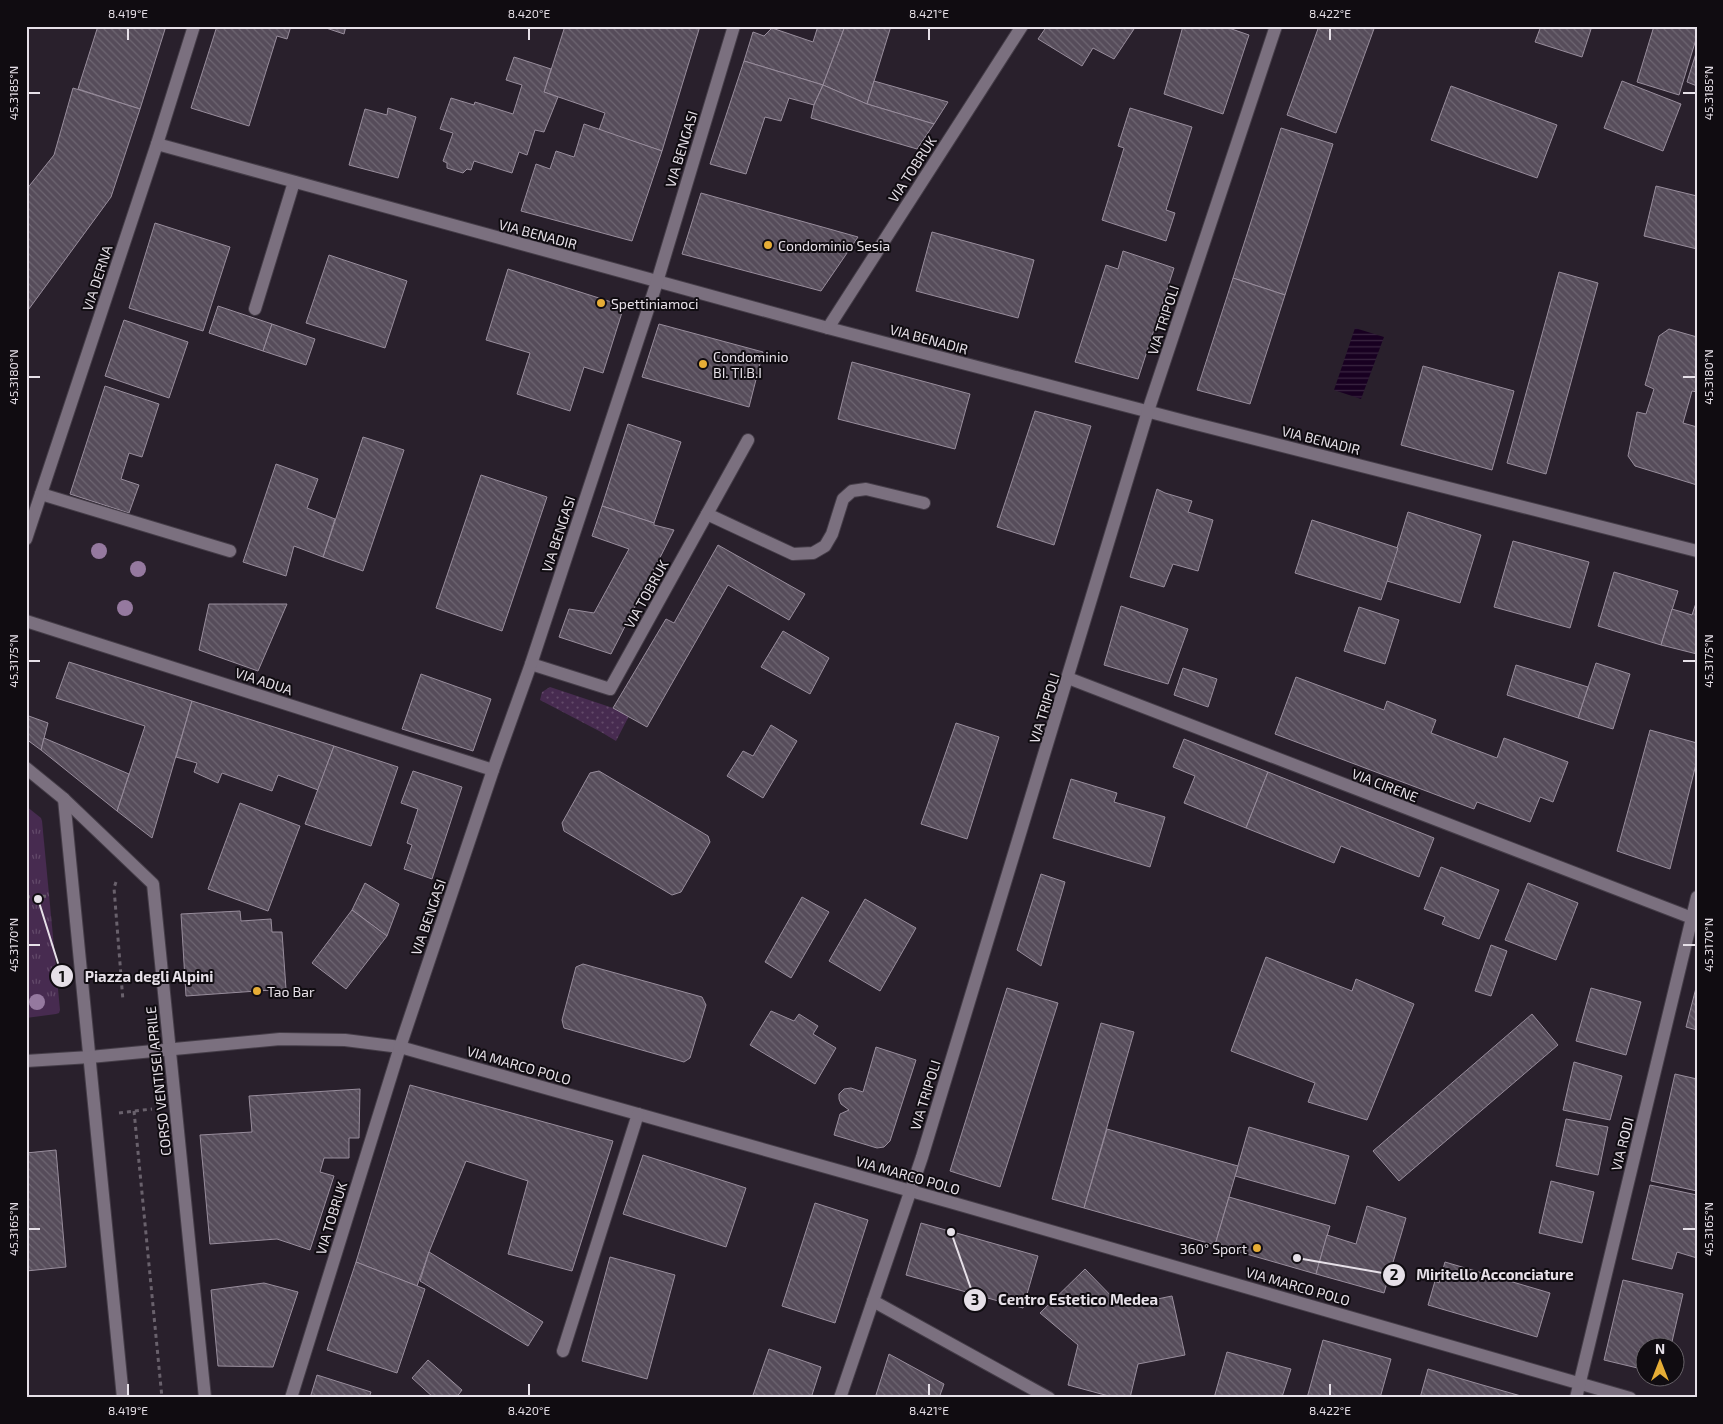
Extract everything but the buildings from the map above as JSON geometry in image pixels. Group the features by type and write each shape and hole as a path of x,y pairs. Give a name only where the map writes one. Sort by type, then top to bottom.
{"street":[{"name":"VIA DERNA","path":"26,539 157,144 194,26"},
{"name":"VIA BENGASI","path":"400,1047 657,282 734,26"},
{"name":"VIA TOBRUK","path":"828,328 1022,26"},
{"name":"VIA TRIPOLI","path":"840,1398 911,1191 1148,411 1276,26"},
{"name":"VIA BENADIR","path":"157,144 828,328 1697,551"},
{"path":"255,309 294,182"},
{"name":"VIA TOBRUK","path":"530,664 610,689 748,440"},
{"path":"707,514 793,554 813,553 825,546 832,534 843,499 852,491 866,488 924,503"},
{"path":"41,494 230,551"},
{"name":"VIA ADUA","path":"26,622 493,770"},
{"name":"VIA CIRENE","path":"1068,678 1692,918"},
{"name":"CORSO VENTISEI APRILE","path":"26,768 64,799 154,884 204,1398"},
{"path":"64,799 123,1398"},
{"name":"VIA RODI","path":"1576,1398 1697,897"},
{"name":"VIA MARCO POLO","path":"26,1061 90,1057 280,1039 345,1040 400,1047 911,1191 1630,1398"},
{"name":"VIA TOBRUK","path":"291,1398 400,1047"},
{"path":"563,1351 638,1114"},
{"path":"873,1301 1049,1398"}],"path":[{"path":"123,855 114,888 123,1001"},
{"path":"26,897 54,896"},
{"path":"96,1115 176,1107"},
{"path":"134,1111 162,1398"}],"green space":[{"path":"550,687 613,708 629,716 616,741 540,700 542,692"},
{"path":"26,806 41,818 42,821 60,1010 56,1014 26,1018"}],"shaded area":[{"path":"1355,328 1384,337 1361,399 1334,390"}],"place":[{"name":"Condominio Sesia","path":"768,245"},
{"name":"Spettiniamoci","path":"601,303"},
{"name":"Condominio BI. TI.B.I","path":"703,364"},
{"name":"Piazza degli Alpini","path":"38,899"},
{"name":"Tao Bar","path":"257,991"},
{"name":"Centro Estetico Medea","path":"951,1232"},
{"name":"360° Sport","path":"1257,1248"},
{"name":"Miritello Acconciature","path":"1297,1258"}]}
